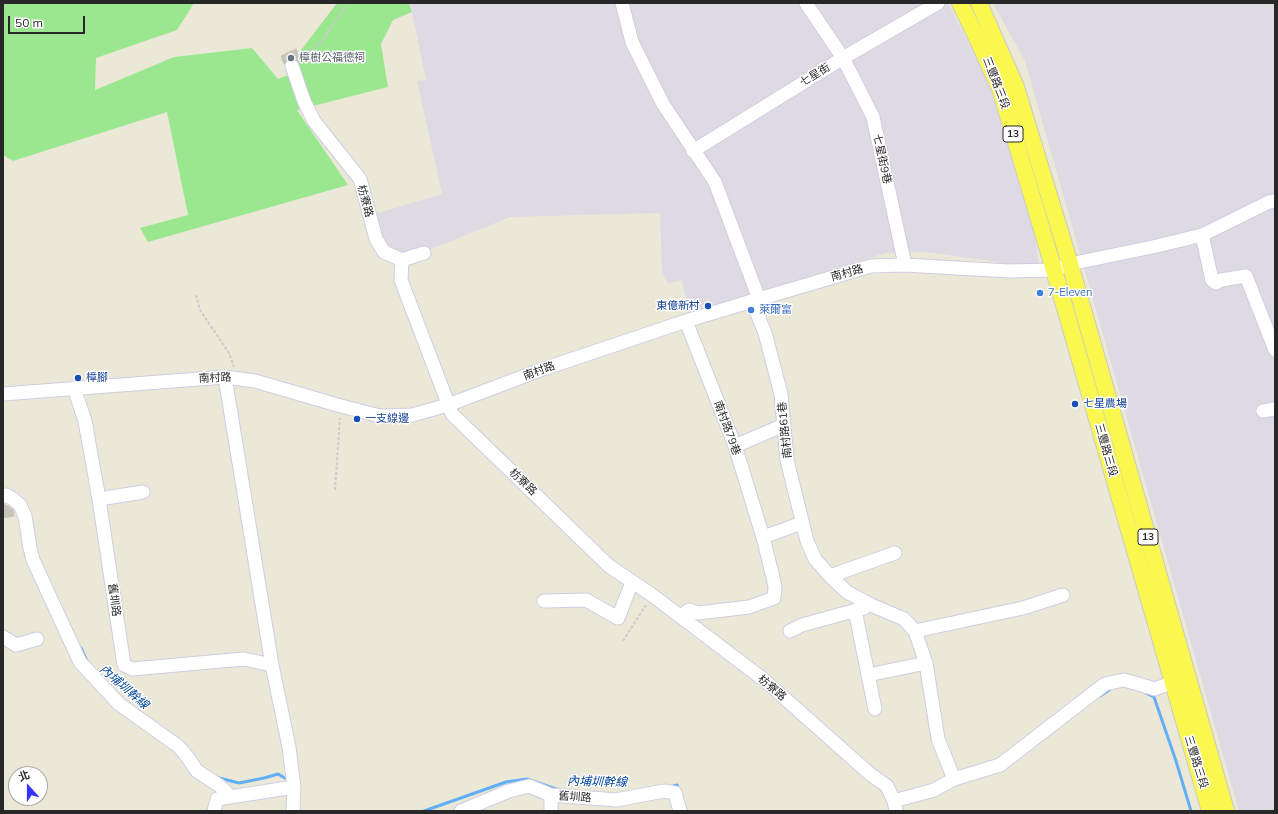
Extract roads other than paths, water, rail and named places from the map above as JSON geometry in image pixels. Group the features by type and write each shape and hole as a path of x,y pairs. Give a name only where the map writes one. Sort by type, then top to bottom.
{"main road":[{"name":"三豐路三段","path":"960,3 1000,89 1054,270 1210,811"},
{"name":"三豐路三段","path":"979,3 1016,87 1070,264 1226,811"}],"street":[{"name":"南村路61巷","path":"622,3 632,42 663,104 715,182 755,300 781,394 787,460 807,541 815,559 830,576"},
{"name":"七星街9巷","path":"806,3 843,58 873,117 905,266"},
{"name":"七星街","path":"693,150 843,58 938,3"},
{"name":"枋寮路","path":"292,66 304,101 314,121 360,180 376,239 384,252 402,260 401,280 452,414 609,566 681,616 763,679 870,774 887,786 895,806"},
{"name":"南村路","path":"3,394 225,377 255,381 380,416 412,415 448,405 543,369 686,322 871,266 905,266 1009,271 1054,270 1070,264 1202,235 1275,200"},
{"path":"1202,235 1212,280 1216,283 1221,280 1246,276 1275,350"},
{"path":"402,260 424,253"},
{"name":"南村路79巷","path":"681,616 689,610 698,613 749,607 774,598 775,586 763,536 735,446 686,322"},
{"path":"225,377 272,665 289,747 294,787 293,811"},
{"name":"舊圳路","path":"74,388 85,420 99,499 124,665 132,669 244,659 272,665"},
{"path":"735,446 784,425"},
{"path":"99,499 143,492"},
{"path":"3,496 6,495 14,499 20,505 25,516 33,560 80,662 119,704 178,746 197,771 220,786 230,796"},
{"path":"763,536 802,523"},
{"path":"895,553 830,576 847,592 871,606 904,619 915,631 926,662 938,739 954,779"},
{"path":"544,601 586,600 618,618 632,582"},
{"path":"915,631 1023,608 1063,595"},
{"path":"790,632 802,625 871,606"},
{"path":"855,610 875,709"},
{"path":"3,637 16,645 37,639"},
{"path":"868,675 926,662"},
{"path":"895,806 934,790 954,779 1000,766 1105,684 1124,680 1155,689 1188,676"},
{"name":"舊圳路","path":"461,811 509,791 529,786 551,795 616,800 664,791 675,793 680,811"},
{"path":"214,811 217,799 294,787"},
{"path":"551,795 551,811"}],"waterway":[{"name":"內埔圳幹線","path":"81,648 87,661"},
{"path":"1100,696 1112,688"},
{"path":"1146,693 1154,697 1191,811"},
{"name":"內埔圳幹線","path":"219,778 239,783 278,774 290,781"},
{"name":"內埔圳幹線","path":"424,811 506,782 527,779 559,790"},
{"name":"內埔圳幹線","path":"670,787 677,785 679,791"}],"place":[{"name":"樟樹公福德祠","path":"291,58"},
{"name":"7-Eleven","path":"1040,293"},
{"name":"東億新村","path":"708,306"},
{"name":"萊爾富","path":"751,310"},
{"name":"樟腳","path":"78,378"},
{"name":"七星農場","path":"1075,404"},
{"name":"一支線邊","path":"357,419"}]}
